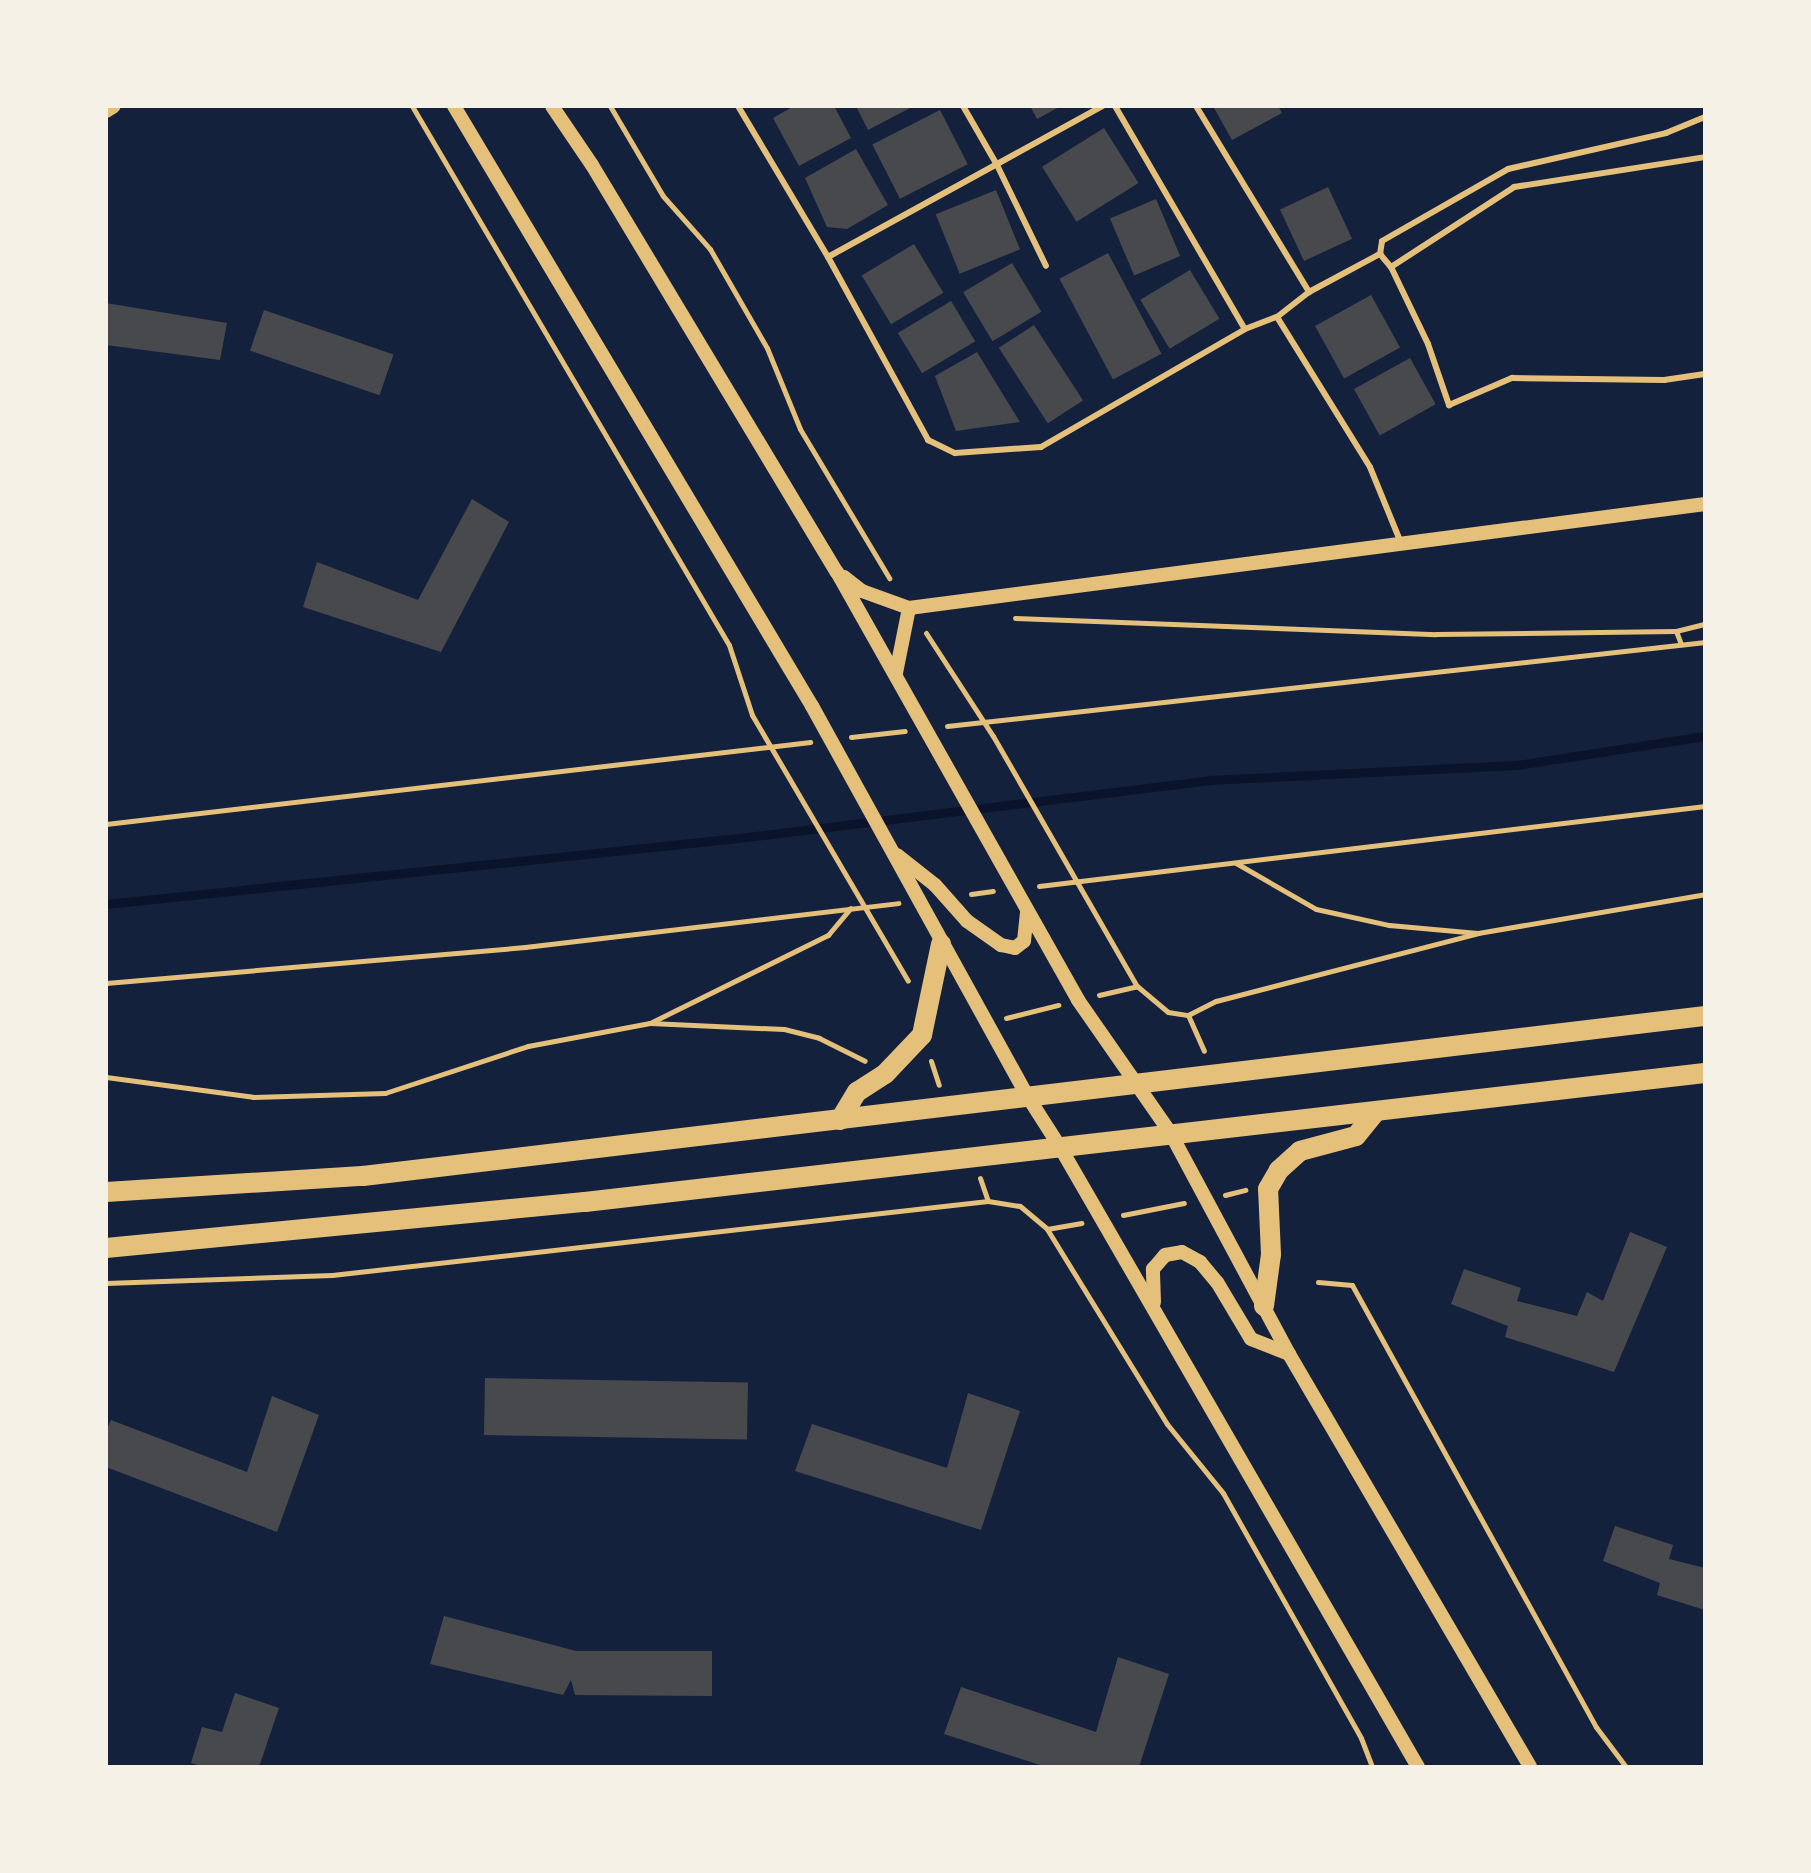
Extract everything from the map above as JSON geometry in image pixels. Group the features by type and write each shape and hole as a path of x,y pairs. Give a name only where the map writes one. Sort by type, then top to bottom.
{"main road":[{"path":"840,1120 857,1092 885,1074 922,1035 941,944"},
{"path":"106,1192 363,1176 1705,1016"},
{"path":"106,1248 585,1202 1705,1073"},
{"path":"1264,1306 1271,1254 1268,1189 1279,1170 1300,1151 1356,1136 1376,1111"}],"street":[{"path":"106,111 114,106"},
{"path":"455,107 812,706 1028,1097 1102,1219 1418,1767"},
{"path":"551,107 592,165 837,572 912,700 1078,1000 1171,1134 1289,1354 1530,1767"},
{"path":"837,572 862,591 909,608 1705,504"},
{"path":"896,673 909,608"},
{"path":"890,850 935,885 967,921 1001,945 1015,948 1024,941 1028,926 1027,905"},
{"path":"1157,1315 1151,1284 1153,1269 1165,1255 1182,1252 1200,1262 1209,1272 1251,1339 1289,1354"}],"lane":[{"path":"738,106 828,257 928,440 955,453 1041,447 1245,329 1277,317 1309,292 1380,254"},
{"path":"963,106 997,165 1046,266"},
{"path":"828,257 1103,106"},
{"path":"1115,106 1245,329"},
{"path":"1196,106 1309,292"},
{"path":"1705,117 1666,133 1508,169 1382,241 1380,254 1391,267 1428,344 1449,405 1512,378 1664,380 1705,374"},
{"path":"1391,267 1514,187 1705,157"},
{"path":"1277,317 1370,467 1401,543"}],"path":[{"path":"412,106 729,645 752,715 890,946 911,993"},
{"path":"610,106 663,196 710,249 767,348 800,429 909,608 965,691 1137,986 1168,1012 1188,1015 1216,1001 1478,933 1705,894"},
{"path":"1009,618 1436,634 1676,631 1705,624"},
{"path":"1676,631 1681,644"},
{"path":"1235,862 1316,909 1389,925 1478,933"},
{"path":"650,1023 828,935 851,908"},
{"path":"986,1022 1137,986"},
{"path":"106,1077 253,1097 385,1093 528,1046 650,1023 784,1029 819,1038 866,1061 876,1056"},
{"path":"106,1283 332,1275 988,1201 1020,1206 1047,1229 1167,1424 1223,1493 1361,1738 1372,1767"},
{"path":"1047,1229 1102,1219"},
{"path":"1318,1282 1352,1285 1596,1727 1626,1767"}],"building":[{"path":"794,106 834,106 851,138 799,166 773,118"},
{"path":"856,106 914,106 868,130"},
{"path":"1030,106 1061,106 1037,119"},
{"path":"1213,106 1278,106 1282,113 1232,140"},
{"path":"940,110 968,164 900,199 872,145"},
{"path":"1104,128 1138,183 1077,222 1042,167"},
{"path":"856,149 888,205 847,229 827,227 805,178"},
{"path":"1328,187 1352,239 1304,261 1280,209"},
{"path":"996,190 1020,249 960,274 936,214"},
{"path":"1156,199 1180,256 1134,276 1110,219"},
{"path":"914,244 943,293 891,324 862,275"},
{"path":"1108,253 1162,354 1113,379 1059,279"},
{"path":"1012,263 1041,312 992,341 963,292"},
{"path":"1190,270 1219,319 1170,349 1140,300"},
{"path":"1371,295 1400,347 1344,379 1315,326"},
{"path":"951,301 975,341 922,373 898,333"},
{"path":"106,303 227,323 220,360 106,345"},
{"path":"264,310 394,355 380,395 250,351"},
{"path":"1034,325 1083,400 1048,423 999,348"},
{"path":"977,352 1020,422 956,431 935,376"},
{"path":"1410,358 1436,404 1380,435 1354,389"},
{"path":"472,499 509,522 441,652 303,607 317,562 418,600"},
{"path":"1630,1232 1667,1247 1614,1372 1505,1337 1508,1326 1451,1304 1464,1269 1521,1288 1517,1301 1577,1316 1587,1292 1603,1301"},
{"path":"485,1378 748,1383 747,1440 484,1435"},
{"path":"968,1393 1020,1411 981,1530 795,1471 812,1424 947,1468"},
{"path":"272,1396 319,1415 277,1532 106,1467 106,1431 111,1420 247,1472"},
{"path":"1615,1526 1673,1545 1669,1559 1705,1568 1705,1610 1657,1595 1660,1583 1603,1561"},
{"path":"444,1616 576,1651 712,1651 712,1696 575,1695 571,1680 563,1695 430,1664"},
{"path":"1118,1657 1169,1674 1139,1767 1046,1767 944,1734 961,1687 1096,1732"},
{"path":"235,1693 279,1708 259,1767 205,1767 191,1763 202,1727 222,1732"}],"waterway":[{"path":"106,904 739,838 1208,780 1517,765 1705,736"}]}
